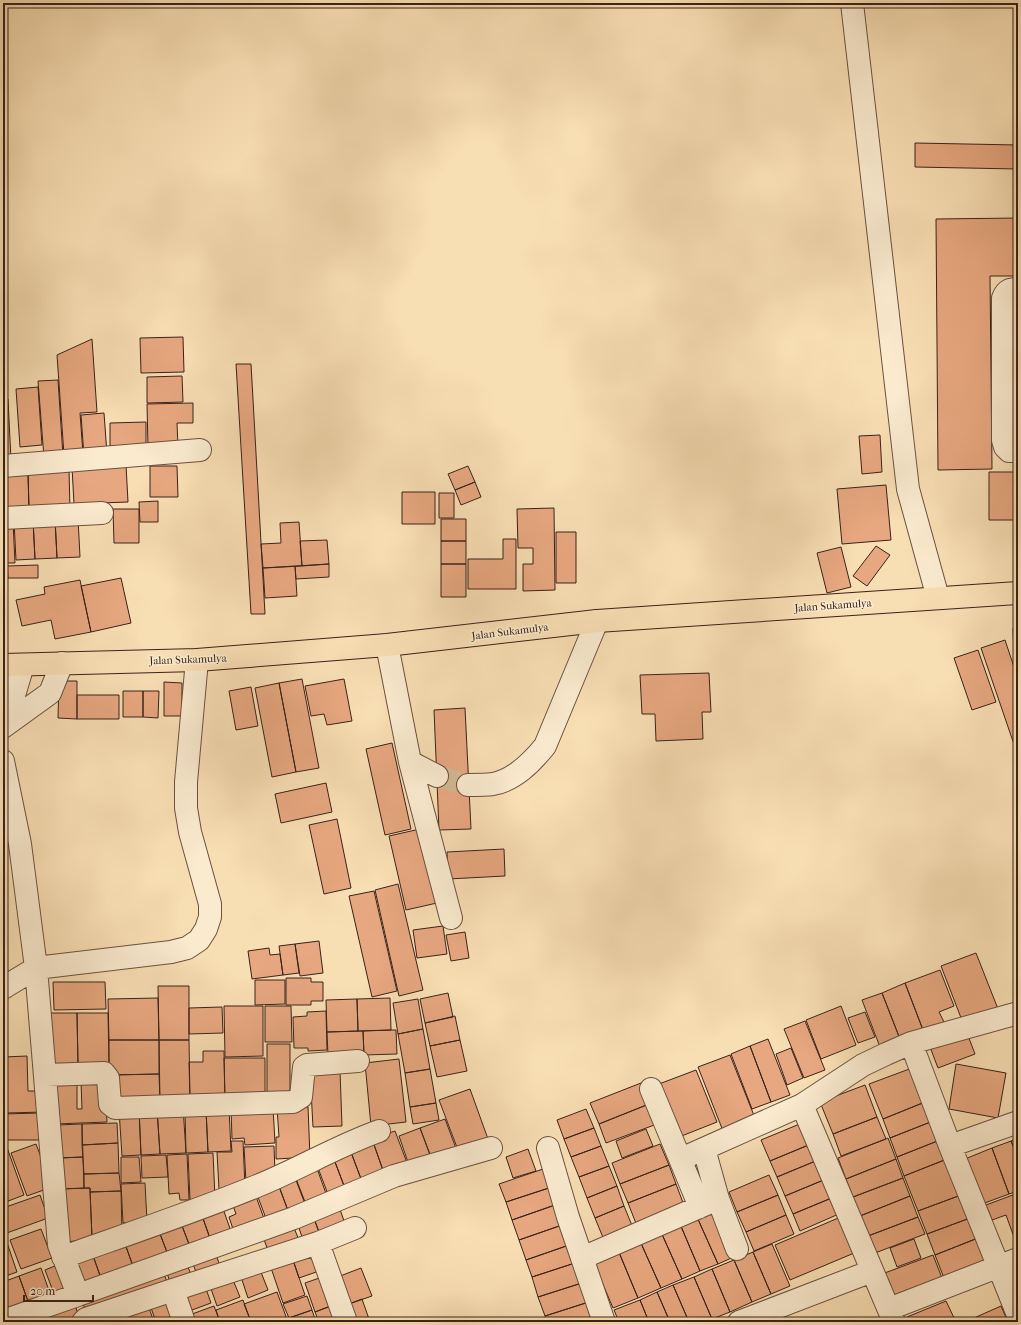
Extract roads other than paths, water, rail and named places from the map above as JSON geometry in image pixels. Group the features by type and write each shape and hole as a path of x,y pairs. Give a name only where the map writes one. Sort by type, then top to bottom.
{"main road":[{"name":"Jalan Sukamulya","path":"13,665 197,660 387,645 597,620 1018,593"}],"street":[{"path":"852,3 908,489 938,598"},
{"path":"1018,289 1010,289 1005,292 1003,298 1003,440 1005,447 1009,451 1018,451"},
{"path":"3,466 200,450"},
{"path":"3,518 102,513"},
{"path":"468,785 494,784 516,774 537,756 545,746 597,620"},
{"path":"387,645 410,762 451,918"},
{"path":"3,988 36,968 171,952 187,948 199,940 206,929 210,917 210,904 190,832 186,808 186,782 197,660"},
{"path":"3,727 50,693 62,663"},
{"path":"3,716 12,702 13,665"},
{"path":"3,761 20,844 36,968 59,1245 78,1295"},
{"path":"410,762 437,776"},
{"path":"681,1159 802,1105 863,1065 911,1043 1016,1019"},
{"path":"911,1043 950,1146 1009,1263 1018,1314"},
{"path":"46,1075 104,1073 108,1078 110,1104 115,1108 293,1102 301,1097 304,1067 307,1065 358,1061"},
{"path":"651,1089 681,1159 737,1250"},
{"path":"802,1105 892,1316 1009,1263"},
{"path":"950,1146 1018,1122"},
{"path":"63,1257 199,1209 259,1185 349,1142 379,1130"},
{"path":"3,1321 294,1218 394,1176 492,1148"},
{"path":"548,1148 568,1217 604,1322"},
{"path":"704,1149 709,1203"},
{"path":"582,1258 709,1203"},
{"path":"83,1322 86,1319 318,1243 355,1228"},
{"path":"318,1243 346,1322"},
{"path":"739,1322 872,1271"},
{"path":"173,1290 184,1322"}],"tunnel":[{"path":"437,776 468,785"}]}
